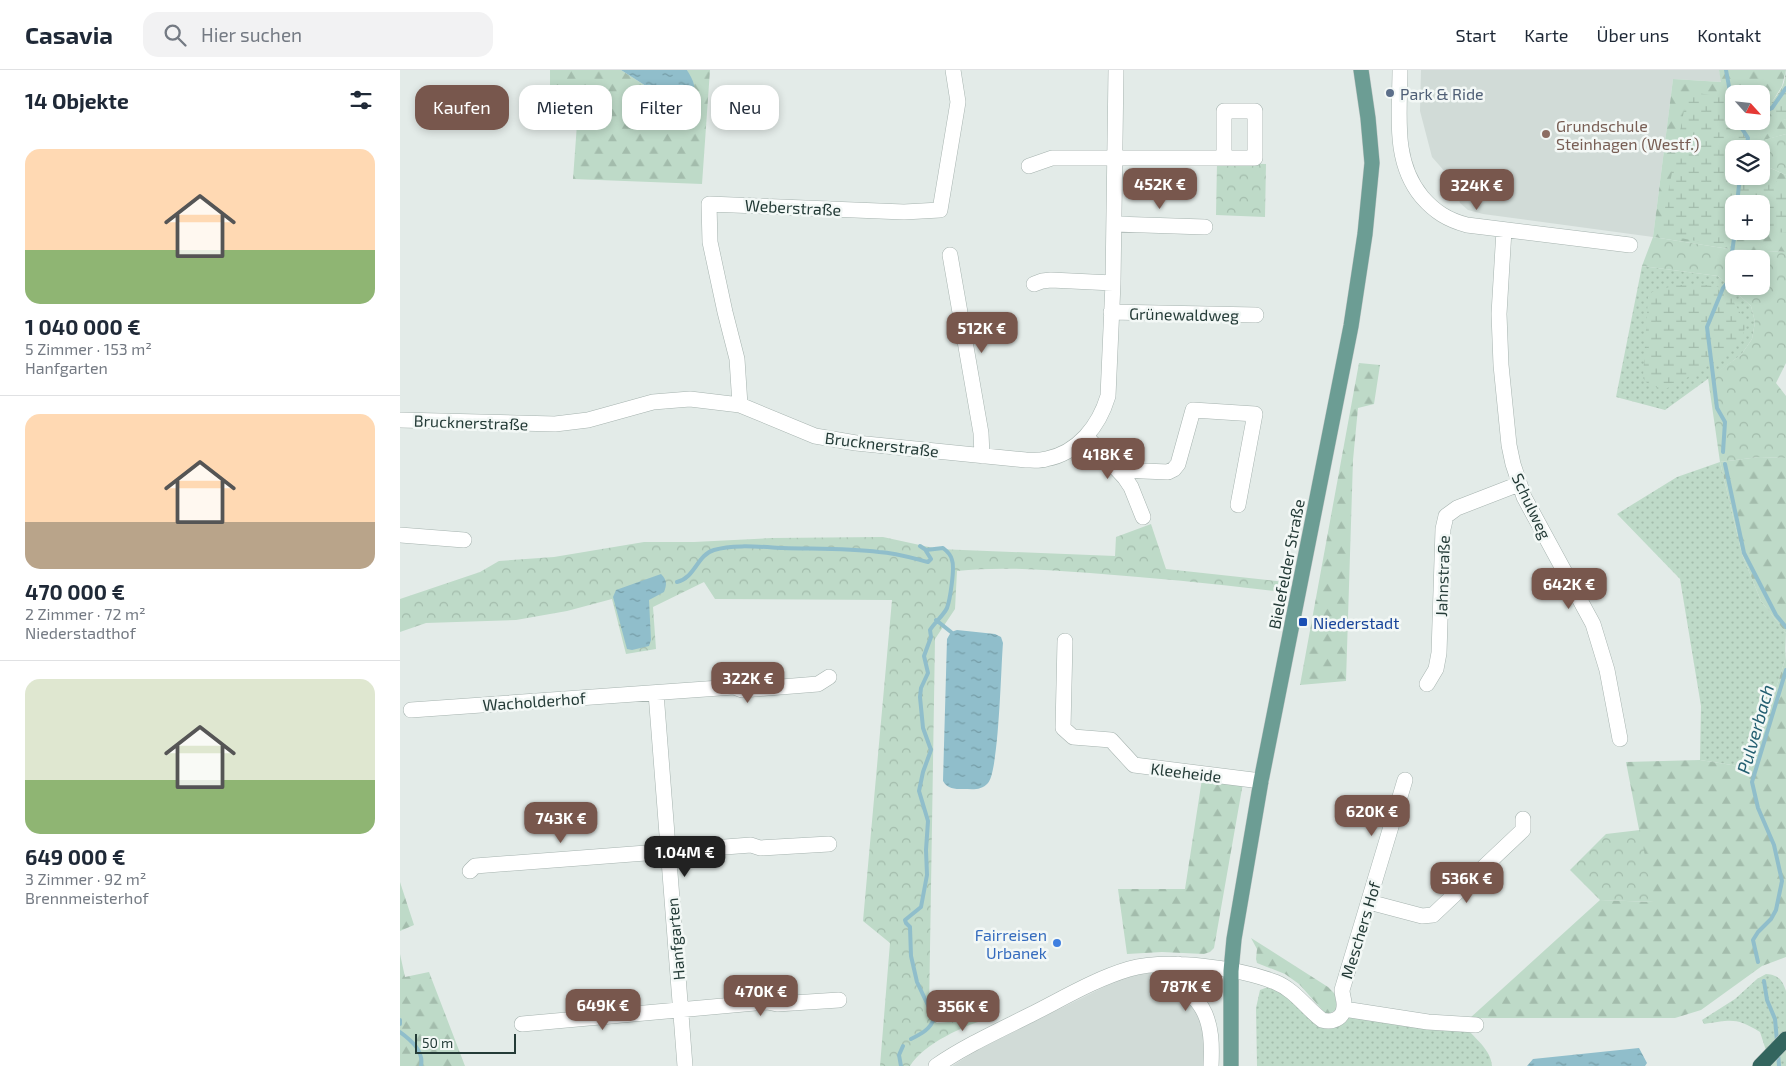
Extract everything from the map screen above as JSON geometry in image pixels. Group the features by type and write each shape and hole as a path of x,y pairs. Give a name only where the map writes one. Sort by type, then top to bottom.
{"highway":[{"path":"1760,1066 1786,1039"}],"main road":[{"name":"Bielefelder Straße","path":"1231,1066 1231,971 1234,939 1261,781 1351,326 1361,261 1372,163 1361,70"}],"street":[{"name":"Weberstraße","path":"740,405 738,359 725,312 710,242 709,204 904,212 940,210 958,102 953,70"},
{"name":"Brucknerstraße","path":"400,420 555,424 588,420 653,402 690,399 740,405 815,436 856,443 1026,460 1045,460 1061,454 1072,448 1086,436 1099,418 1108,396 1113,283 1116,70"},
{"path":"1400,70 1399,128 1403,161 1411,182 1425,200 1443,217 1467,225 1630,245"},
{"path":"1029,166 1052,158 1224,158"},
{"path":"1114,224 1205,227"},
{"name":"Schulweg","path":"1504,230 1499,314 1501,365 1509,444 1524,497 1593,624 1607,670 1620,739"},
{"path":"950,255 981,433 982,456"},
{"path":"1034,284 1051,280 1113,283"},
{"name":"Grünewaldweg","path":"1111,312 1256,316"},
{"path":"1119,470 1168,472 1174,469 1178,464 1193,410 1255,414 1238,505"},
{"path":"1086,436 1119,470 1131,487 1143,517"},
{"name":"Jahnstraße","path":"1427,684 1436,668 1439,653 1443,529 1446,516 1457,508 1520,484"},
{"path":"400,535 464,540"},
{"name":"Kleeheide","path":"1065,641 1063,728 1073,737 1111,740 1134,766 1261,781"},
{"name":"Wacholderhof","path":"411,710 734,687 742,690 818,684 829,677"},
{"name":"Hanfgarten","path":"656,692 685,1066"},
{"name":"Meschers Hof","path":"1344,1009 1342,990 1405,780"},
{"path":"1369,902 1422,916 1433,915 1523,830 1523,819"},
{"path":"470,871 475,866 668,850 751,845 760,848 829,844"},
{"path":"1178,964 1179,979 1203,1009 1208,1021 1212,1042 1211,1066"},
{"path":"936,1066 966,1047 1114,974 1147,965 1178,964 1231,971 1262,978 1284,987 1322,1020 1329,1022 1341,1016 1344,1009 1428,1022 1476,1025"},
{"path":"522,1024 767,1002 777,1004 839,1000"}],"shaded area":[{"name":"Grundschule Steinhagen (Westf.)","path":"1421,70 1719,70 1722,82 1673,79 1653,237 1483,214 1468,210 1460,203 1454,182 1432,157 1420,111"},
{"path":"1159,972 1165,974 1178,984 1203,1021 1205,1066 952,1066 979,1049 1120,979"}],"green space":[{"path":"550,70 621,70 644,85 622,85 622,130 701,130 701,85 693,85 687,70 710,70 702,184 573,179 577,130 612,130 612,85 550,85"},
{"path":"1719,70 1786,70 1782,86 1772,102 1781,118 1786,120 1786,134 1764,140 1725,140 1725,185 1770,185 1770,168 1786,175 1786,252 1729,249 1653,237 1673,79 1721,82"},
{"path":"1786,70 1786,120 1774,117 1770,113 1770,106 1784,81"},
{"path":"1692,92 1725,98 1725,130 1754,130 1752,140 1725,140 1725,185 1770,185 1770,178 1786,187 1786,233 1770,231 1770,195 1725,195 1725,240 1737,240 1736,246 1732,248 1665,235 1661,229 1687,95"},
{"path":"1786,134 1786,175 1770,168 1770,140 1764,140"},
{"path":"1217,163 1266,164 1265,217 1216,215"},
{"path":"1653,237 1729,249 1748,250 1725,250 1725,282 1718,276 1642,266"},
{"path":"1770,251 1786,252 1786,363 1776,383 1786,396 1786,458 1759,457 1720,462 1708,378 1741,355 1752,339 1755,322 1751,306 1739,295 1770,295"},
{"path":"1642,266 1718,276 1725,282 1725,295 1739,295 1751,306 1755,322 1752,339 1741,355 1665,410 1616,397"},
{"path":"1676,285 1704,285 1725,289 1725,295 1730,295 1741,313 1745,327 1742,336 1734,346 1711,364 1664,390 1647,383 1643,378 1648,297 1652,292"},
{"path":"1359,363 1380,365 1374,404 1358,408 1353,460 1346,681 1300,685"},
{"path":"1759,457 1786,458 1786,633 1761,601 1742,554 1720,462"},
{"path":"1720,462 1742,554 1761,601 1786,633 1785,660 1751,768 1700,760 1701,706 1680,579 1617,514 1677,477"},
{"path":"1151,524 1166,569 1285,582 1283,592 1186,581 1057,571 1007,569 957,571 955,609 935,639 929,1011 931,1018 937,1023 990,1018 957,1030 934,1043 924,1050 910,1066 880,1066 890,943 863,921 892,600 715,599 704,582 653,607 656,649 626,654 612,599 567,611 516,620 426,623 400,632 400,599 480,572 499,561 554,557 644,542 883,537 938,549 1115,556 1116,537"},
{"path":"1786,648 1786,957 1762,966 1701,1010 1675,1018 1470,1018 1600,900 1653,902 1626,762 1700,760 1751,768 1785,660"},
{"path":"1202,779 1243,783 1214,948 1204,954 1162,952 1127,954 1118,889 1185,889"},
{"path":"1640,830 1654,902 1600,900 1570,870 1606,834"},
{"path":"400,882 414,925 400,931"},
{"path":"1251,938 1328,987 1335,994 1337,1009 1329,1014 1325,1013 1299,984 1285,974 1257,963 1257,949"},
{"path":"400,954 405,977 429,972 465,1066 400,1066"},
{"path":"1766,974 1779,978 1786,991 1786,1066 1771,1066 1760,1032 1752,1027 1733,1021 1704,1024 1702,1020 1735,999 1757,979"},
{"path":"1268,987 1289,998 1315,1023 1327,1029 1336,1027 1347,1018 1353,1016 1468,1030 1487,1051 1492,1066 1257,1066 1256,1008 1260,990"}],"water":[{"path":"621,70 687,70 694,85 644,85"},
{"path":"661,574 666,582 664,592 649,600 651,640 649,646 632,650 627,649 613,597 616,590"},
{"path":"957,630 995,634 1001,637 1003,643 995,759 988,783 976,789 952,788 943,781 947,639 951,632"},
{"path":"1639,1048 1647,1063 1645,1066 1527,1066 1533,1059"}],"waterway":[{"name":"Pulverbach","path":"1726,70 1729,85"},
{"name":"Pulverbach","path":"1770,109 1786,88"},
{"name":"Pulverbach","path":"1743,130 1748,140"},
{"name":"Pulverbach","path":"1738,195 1739,185"},
{"name":"Pulverbach","path":"1723,452 1725,422 1717,408 1707,327 1723,288 1728,282 1734,240"},
{"name":"Pulverbach","path":"1725,464 1744,553 1776,615 1786,627"},
{"path":"911,1039 928,1028 934,1018 917,982 911,956 910,927 905,920 921,907 927,875 928,821 919,791 931,750 923,728 920,697 921,688 928,673 924,656 931,637 930,630 947,608 953,570 951,556 943,548 926,550 920,546"},
{"path":"677,582 688,576 708,553 730,547 843,549 885,553 928,562 931,559 926,551"},
{"path":"936,620 951,632"},
{"name":"Pulverbach","path":"1758,962 1753,940 1771,919 1776,910 1782,881 1774,845 1758,808 1752,782 1786,670"},
{"name":"Pulverbach","path":"1764,981 1767,1000 1775,1019 1777,1041"},
{"path":"400,1032 419,1051 421,1066"},
{"path":"901,1066 899,1055 903,1046"},
{"name":"Pulverbach","path":"1778,1053 1779,1066"}],"place":[{"name":"Park & Ride","path":"1390,93"},
{"name":"Grundschule Steinhagen (Westf.)","path":"1546,134"},
{"name":"Niederstadt","path":"1303,622"},
{"name":"Fairreisen Urbanek","path":"1057,943"}]}
